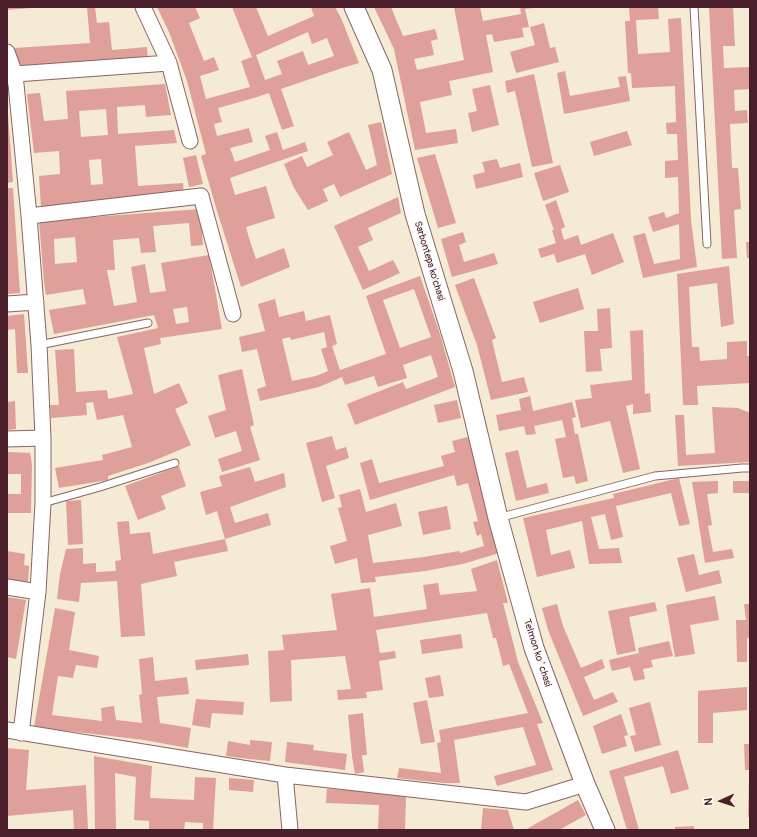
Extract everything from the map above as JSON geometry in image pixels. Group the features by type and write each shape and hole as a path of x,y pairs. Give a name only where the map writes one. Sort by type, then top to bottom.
{"street":[{"path":"143,7 169,63 190,141"},
{"name":"Sarbontepa ko'chasi","path":"354,7 382,70 415,214 463,372 498,518"},
{"path":"7,52 30,216 39,345 43,438 43,503 38,592 14,731 285,775 526,802 585,784 605,830"},
{"path":"11,76 169,63"},
{"path":"30,216 201,196 233,314"},
{"path":"7,304 36,302"},
{"path":"7,439 43,438"},
{"name":"Telmon koʻchasi","path":"498,518 534,648 585,784"},
{"path":"7,587 38,592"},
{"path":"285,775 290,830"}],"lane":[{"path":"694,7 707,244"},
{"path":"39,345 148,323"},
{"path":"43,503 100,487 175,462"},
{"path":"498,518 655,476 750,468"}],"building":[{"path":"7,7 31,7 31,8 7,10"},
{"path":"87,7 95,7 97,23 109,22 112,50 147,47 148,60 16,69 15,48 90,43"},
{"path":"157,7 195,7 200,18 189,23 204,61 214,57 219,70 200,76 206,99 250,87 241,61 252,57 232,7 256,7 268,36 314,16 311,7 335,7 359,63 281,89 294,126 282,130 269,93 218,108 222,122 214,124 217,136 249,128 253,142 230,148 235,162 270,150 265,136 277,132 283,150 305,142 308,151 230,178 235,195 266,186 275,218 246,227 249,238 256,259 284,248 290,267 241,287 201,156 206,154 187,81 169,32","holes":["308,32 312,44 327,38 334,56 308,65 303,51 277,61 282,74 265,80 256,55"]},
{"path":"374,7 391,7 403,36 435,29 438,39 431,41 434,55 414,59 417,70 464,60 454,7 480,7 483,21 521,14 520,7 533,7 525,9 529,27 522,28 524,37 494,42 492,34 486,35 493,72 449,81 452,95 420,102 426,133 456,129 458,143 415,150 394,49"},
{"path":"629,7 658,7 659,19 636,20 638,54 670,52 668,19 681,18 691,220 697,267 643,278 633,236 645,233 654,264 680,259 679,224 653,232 648,217 664,212 666,218 679,213 678,177 665,178 665,161 678,160 677,134 667,134 666,123 676,122 675,86 632,88 631,73 628,73 625,21 630,21"},
{"path":"709,7 733,7 735,46 723,46 724,68 750,67 750,89 734,90 735,111 747,110 748,123 730,124 732,168 738,168 741,209 734,210 737,258 722,259"},
{"path":"544,23 550,48 555,47 559,62 516,73 510,52 535,45 530,27"},
{"path":"565,71 570,96 620,87 618,77 626,76 630,101 564,114 557,73"},
{"path":"534,74 553,163 532,167 515,91 507,93 505,81"},
{"path":"165,84 171,115 146,117 145,105 117,107 118,134 174,130 177,143 135,146 138,186 183,183 184,196 41,207 39,176 60,174 59,151 34,153 27,94 40,93 44,121 68,119 66,91","holes":["106,109 108,135 81,137 79,111","101,159 103,184 91,185 89,160"]},
{"path":"490,85 499,125 472,132 468,113 477,111 472,89"},
{"path":"7,114 13,182 7,183"},
{"path":"381,122 392,174 340,197 334,184 323,189 328,201 308,210 294,188 284,164 302,156 307,167 333,155 327,142 349,132 366,170 377,165 368,125"},
{"path":"627,131 632,145 594,156 590,142"},
{"path":"435,154 456,223 438,228 417,158"},
{"path":"196,155 203,184 189,187 183,158"},
{"path":"497,159 500,168 520,163 523,177 476,189 473,175 485,172 482,162"},
{"path":"560,165 569,192 543,201 534,173"},
{"path":"7,188 13,188 20,293 7,294"},
{"path":"398,197 401,213 368,228 373,240 358,247 369,271 393,260 400,273 363,290 334,226"},
{"path":"556,200 565,227 561,229 564,240 578,235 581,245 613,233 624,262 592,275 585,254 557,263 554,254 541,258 538,249 556,243 552,230 554,230 545,205"},
{"path":"200,209 203,245 191,246 189,223 153,226 156,252 141,253 139,238 113,240 115,270 107,270 114,306 137,302 131,267 145,264 150,293 166,291 161,263 209,255 222,329 160,338 161,344 144,348 154,394 179,383 188,403 175,409 191,445 151,462 108,476 108,480 59,488 55,468 103,460 102,455 132,447 123,415 97,420 93,402 86,403 87,415 51,418 50,405 59,405 55,350 74,349 76,392 107,390 108,399 133,394 117,337 158,328 154,315 54,334 49,310 86,304 83,289 46,295 39,221","holes":["75,237 77,262 55,264 54,239","187,307 189,322 176,324 173,309"]},
{"path":"463,232 466,242 459,245 464,262 494,253 498,264 452,277 441,239"},
{"path":"746,242 750,242 750,258 747,258"},
{"path":"729,266 734,324 721,327 717,283 689,287 692,347 699,347 700,361 727,359 727,342 747,341 747,356 750,356 750,383 697,386 698,405 683,405 677,274"},
{"path":"420,276 440,334 455,387 355,425 347,404 403,382 406,389 438,377 431,355 403,365 407,378 378,387 374,376 345,385 342,377 319,387 260,401 257,389 266,386 257,349 242,352 239,337 265,331 258,304 275,299 279,317 304,311 306,321 330,315 337,344 332,346 340,370 386,354 366,296","holes":["414,289 431,337 400,348 383,300","324,332 327,347 321,349 328,371 316,376 292,381 282,339 290,337 291,340"]},
{"path":"474,278 496,338 492,340 502,382 524,377 528,392 491,400 477,345 455,285"},
{"path":"578,288 584,309 540,323 533,302"},
{"path":"610,308 612,348 600,349 602,371 586,372 584,331 598,331 597,309"},
{"path":"24,314 28,373 17,373 15,329 7,330 7,316"},
{"path":"643,330 645,394 650,393 651,412 633,414 633,404 626,406 640,469 623,473 610,421 581,428 575,400 592,398 590,385 632,380 630,331"},
{"path":"242,369 254,425 250,427 260,460 222,472 218,459 242,451 236,431 215,438 208,416 226,410 218,375"},
{"path":"530,396 533,411 572,402 576,417 572,418 575,434 578,434 588,481 576,484 574,476 563,478 555,439 566,437 562,420 534,426 536,434 526,435 524,426 499,431 496,415 521,410 519,399"},
{"path":"457,400 461,418 438,423 434,405"},
{"path":"15,401 16,429 7,430 7,402"},
{"path":"712,407 738,408 750,413 750,462 678,466 675,415 684,415 686,455 715,453"},
{"path":"332,436 336,450 346,447 349,458 326,466 335,498 322,502 306,443"},
{"path":"468,437 499,553 463,564 425,571 375,577 376,582 361,583 357,558 335,564 330,546 347,541 338,508 342,507 339,495 360,489 366,512 396,503 402,526 368,535 373,563 459,551 460,553 484,546 481,534 477,536 473,522 478,521 468,483 457,486 454,475 370,500 360,463 372,459 379,483 444,466 441,456 455,452 452,441"},
{"path":"518,450 527,488 547,483 549,493 516,501 505,453"},
{"path":"7,452 30,453 32,464 31,513 7,513 7,494 21,494 21,474 7,474"},
{"path":"179,466 186,486 161,496 166,509 138,520 125,486"},
{"path":"250,467 255,482 284,473 286,487 230,507 235,523 268,513 271,525 225,539 217,511 206,515 200,492 222,486 219,476"},
{"path":"679,478 690,524 679,526 671,493 616,506 623,537 611,540 605,514 591,517 599,549 619,548 622,563 589,564 582,521 546,530 551,555 570,550 575,568 537,577 523,518 614,498 613,494"},
{"path":"718,481 718,493 707,494 712,525 708,526 713,552 732,549 734,558 705,563 692,482"},
{"path":"733,481 750,481 750,493 733,493"},
{"path":"81,500 83,544 68,545 66,501"},
{"path":"447,506 451,529 423,535 418,512"},
{"path":"129,521 130,534 150,532 153,554 225,539 228,551 174,562 177,576 141,584 145,636 121,637 117,581 81,583 79,602 57,599 60,574 66,549 83,548 83,564 96,563 96,572 116,571 115,561 121,560 117,522"},
{"path":"7,551 25,554 24,565 29,566 28,583 7,579"},
{"path":"694,554 699,575 719,570 722,583 686,592 677,558"},
{"path":"497,560 508,603 503,603 518,662 543,723 537,724 553,770 497,786 494,776 536,765 523,727 454,740 460,783 443,783 397,778 399,768 441,773 437,743 441,742 439,730 528,713 509,664 503,666 496,638 493,638 487,613 376,630 380,653 395,651 396,658 379,661 383,690 366,692 367,698 338,700 337,690 351,689 345,656 291,660 292,701 270,702 268,651 284,650 282,635 337,630 331,594 370,588 374,617 427,609 423,585 438,583 440,595 477,591 471,569"},
{"path":"715,596 719,620 690,625 695,654 675,657 666,605"},
{"path":"7,597 26,600 16,659 7,657"},
{"path":"655,602 657,611 629,617 636,651 617,655 608,611"},
{"path":"557,604 563,626 581,668 602,659 605,668 584,677 594,700 613,692 618,702 583,716 548,630 542,608"},
{"path":"744,604 750,604 750,638 747,638 747,662 737,662 736,620 746,620"},
{"path":"55,608 75,612 69,650 99,656 97,668 76,665 73,678 58,676 52,715 102,721 101,708 114,706 116,720 142,723 139,695 142,694 139,659 153,657 155,681 187,677 189,694 157,697 160,723 191,728 188,748 144,740 34,727"},
{"path":"461,634 463,648 422,654 420,640"},
{"path":"669,641 673,656 651,660 653,667 643,669 645,679 634,681 630,667 612,671 609,660 639,653 638,648"},
{"path":"248,654 249,665 196,670 195,660"},
{"path":"440,675 444,696 429,698 425,678"},
{"path":"747,687 747,710 713,713 713,743 698,743 698,691"},
{"path":"196,699 244,702 243,715 212,713 210,728 192,725"},
{"path":"427,700 435,742 421,744 413,703"},
{"path":"650,702 661,745 635,752 630,736 636,735 629,708"},
{"path":"363,713 367,755 362,755 364,772 355,774 348,715"},
{"path":"621,714 628,735 624,736 627,746 602,754 593,726"},
{"path":"250,740 272,742 270,761 226,756 228,741 250,745"},
{"path":"287,742 314,745 313,750 347,754 345,770 285,762"},
{"path":"744,744 750,744 750,770 745,770"},
{"path":"7,748 29,750 26,790 86,785 88,830 74,830 73,810 7,816"},
{"path":"678,750 689,789 671,794 663,766 624,777 639,830 627,830 609,771"},
{"path":"94,756 152,766 150,798 194,800 195,777 216,778 213,830 203,830 203,823 185,822 184,830 149,830 149,821 134,820 136,777 115,773 116,830 95,830"},
{"path":"749,777 750,817 748,817"},
{"path":"229,778 254,780 253,792 229,790"},
{"path":"327,789 393,792 406,797 405,830 378,830 379,805 326,803"},
{"path":"578,800 586,815 559,830 525,830"},
{"path":"483,808 508,810 514,830 481,830"},
{"path":"694,826 694,830 675,830 675,827"}]}
